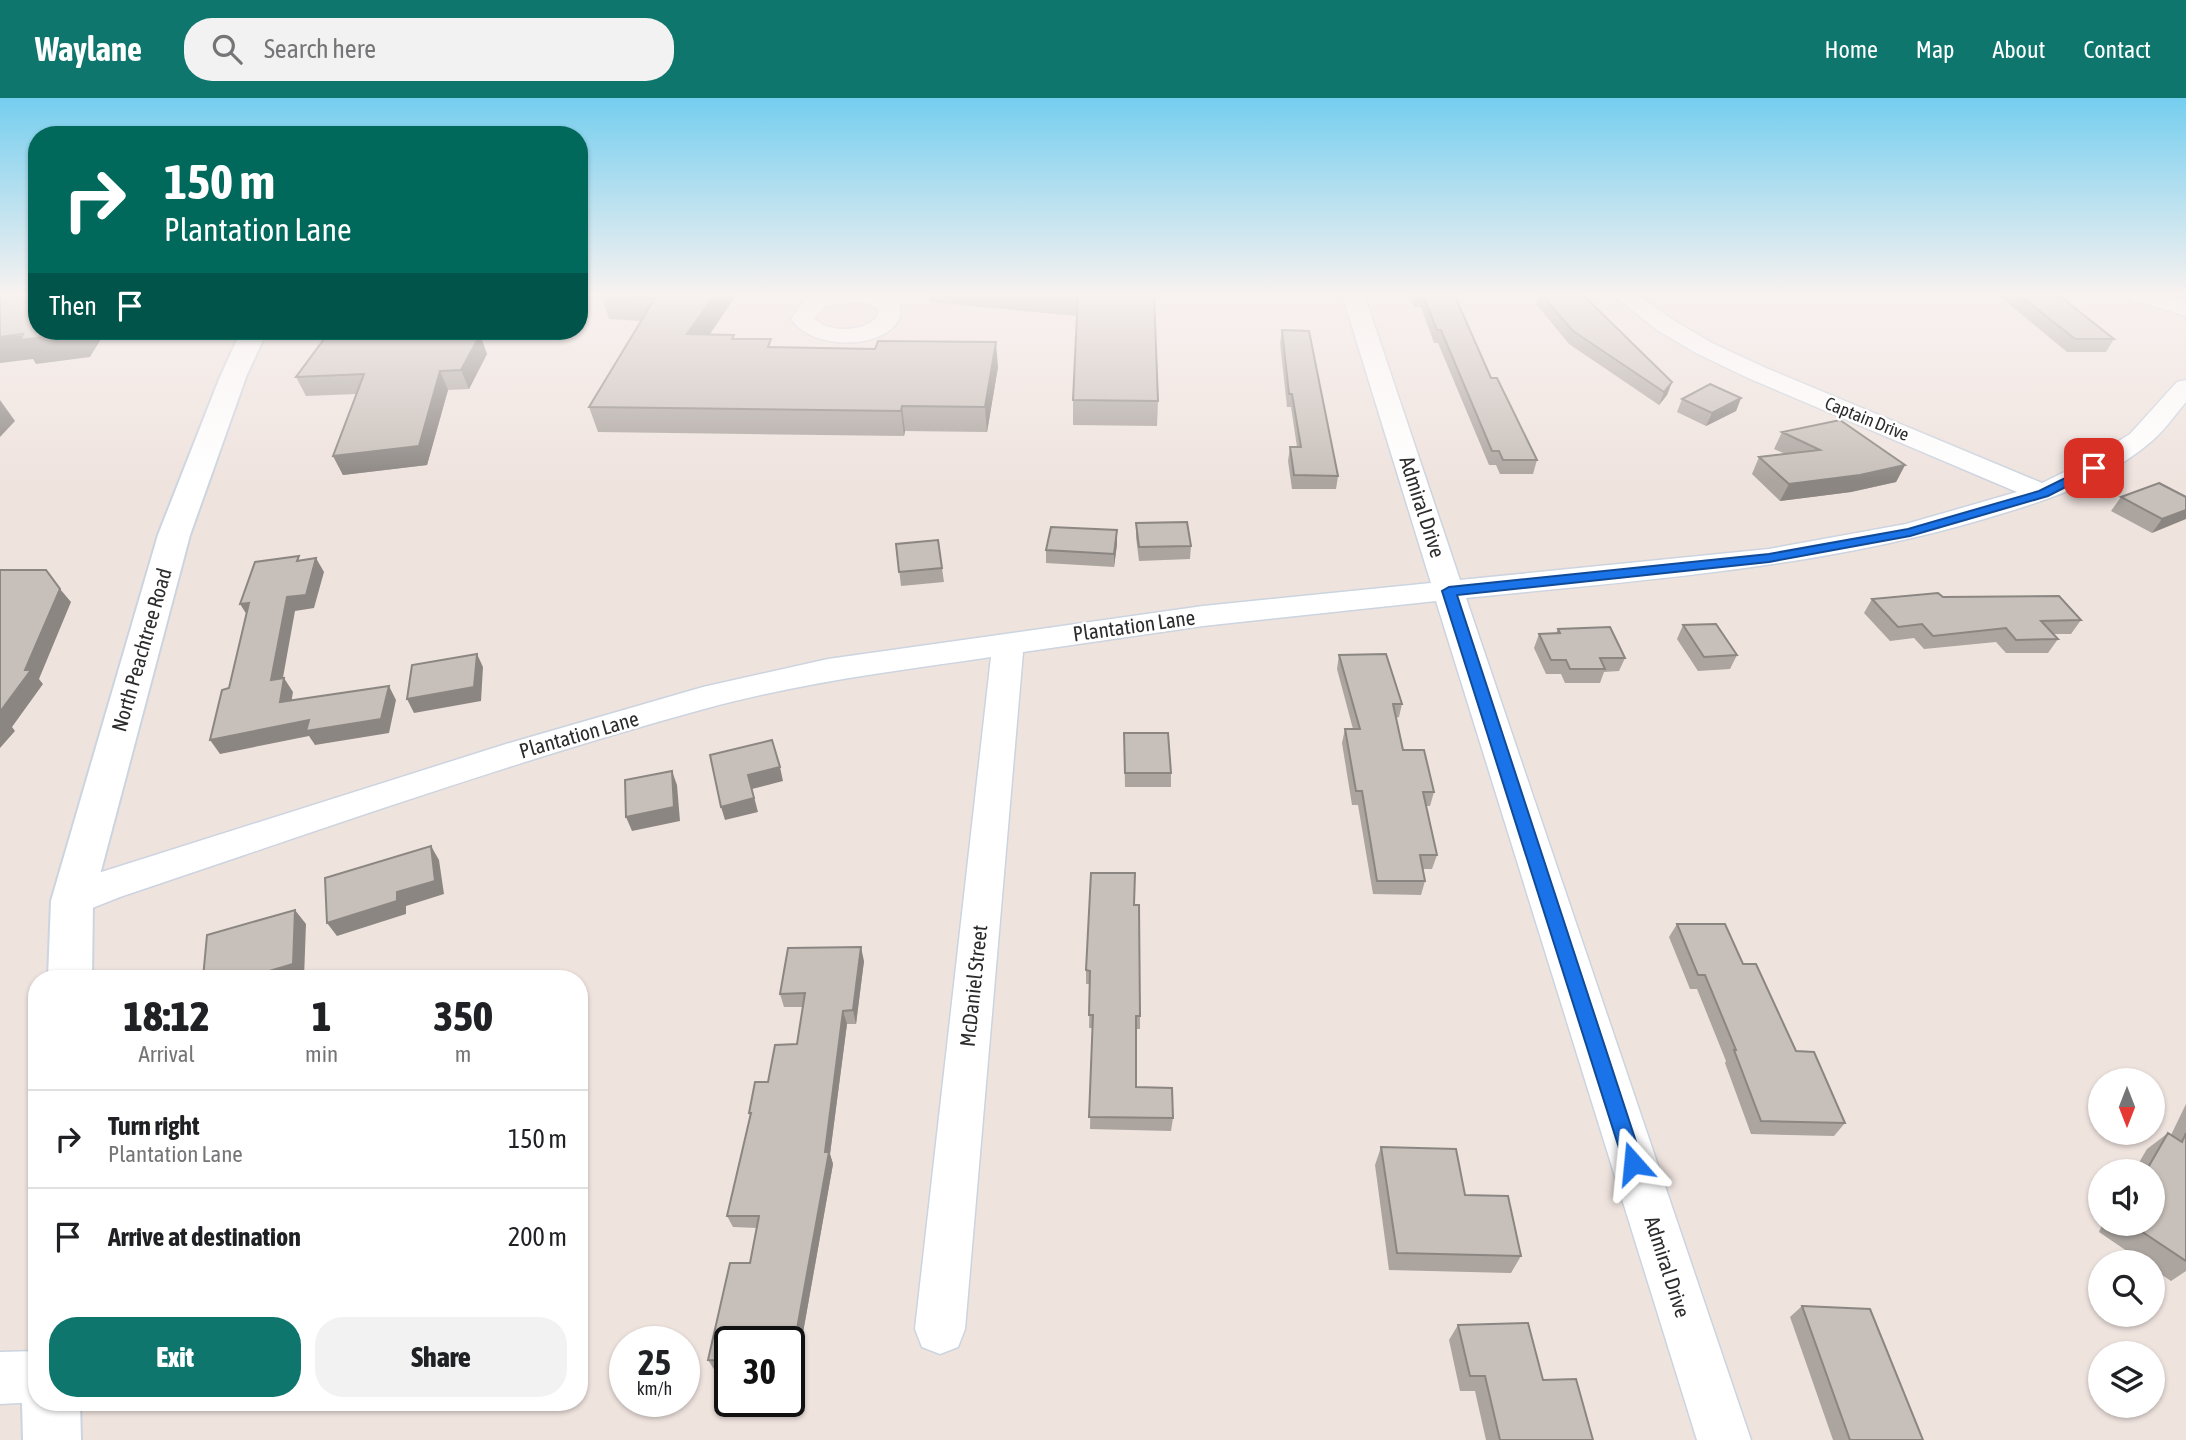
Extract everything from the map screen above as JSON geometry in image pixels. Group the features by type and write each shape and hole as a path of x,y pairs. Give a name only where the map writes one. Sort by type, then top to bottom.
{"street":[{"name":"North Peachtree Road","path":"70,970 72,901 177,524 242,357"},
{"name":"Admiral Drive","path":"1373,357 1579,1000 1724,1440"},
{"name":"Captain Drive","path":"1720,357 2043,493"},
{"name":"Plantation Lane","path":"72,901 106,886 506,756 704,698 828,670 1203,616 1769,558 1910,532 2043,493 2094,468 2139,439 2186,387"},
{"name":"McDaniel Street","path":"940,1329 1008,643"},
{"path":"0,1378 28,1377"},
{"path":"51,1411 52,1440"}],"building":[{"path":"311,357 468,357 461,370 440,371 419,446 333,456 364,374 296,377"},
{"path":"620,357 994,357 985,407 902,406 901,411 589,407"},
{"path":"1075,357 1156,357 1158,401 1073,400"},
{"path":"1285,357 1314,357 1338,476 1294,475 1290,447 1301,447 1292,394 1289,394"},
{"path":"1452,357 1482,357 1491,378 1497,378 1537,460 1503,460 1499,451 1492,451"},
{"path":"1611,357 1646,357 1672,382 1664,392"},
{"path":"1710,384 1741,398 1712,413 1682,399"},
{"path":"1840,420 1905,465 1860,475 1789,484 1759,457 1820,450 1782,432"},
{"path":"2159,483 2186,497 2186,510 2162,519 2121,497"},
{"path":"1187,522 1191,546 1139,547 1136,523"},
{"path":"1051,527 1117,530 1114,554 1046,550"},
{"path":"938,540 942,568 899,572 896,544"},
{"path":"299,556 297,561 316,558 306,595 287,597 271,680 284,678 280,702 389,686 381,719 306,731 309,720 210,740 222,690 229,688 249,603 240,604 255,562"},
{"path":"0,570 46,570 60,589 25,670 31,670 0,712"},
{"path":"1938,593 1943,597 2059,596 2081,620 2041,621 2058,639 2016,640 2006,628 1933,636 1922,624 1898,627 1872,599"},
{"path":"1716,624 1737,655 1704,657 1683,625"},
{"path":"1610,627 1625,658 1600,658 1605,669 1570,669 1566,660 1551,660 1539,634 1560,633 1558,629"},
{"path":"477,654 474,687 407,699 412,665"},
{"path":"1386,654 1402,704 1393,704 1403,750 1424,750 1434,792 1423,792 1437,855 1420,855 1425,881 1377,881 1362,791 1356,791 1345,729 1360,729 1339,655"},
{"path":"1124,733 1168,733 1171,773 1125,773"},
{"path":"772,740 780,767 748,775 754,798 721,807 710,755"},
{"path":"672,771 674,807 626,817 625,780"},
{"path":"431,846 435,881 397,892 397,901 327,923 325,878"},
{"path":"1091,873 1135,873 1134,905 1139,905 1140,1016 1136,1016 1136,1087 1172,1088 1173,1118 1089,1117 1093,1015 1089,1015 1090,971 1086,970"},
{"path":"295,910 293,964 273,970 204,970 207,935"},
{"path":"1677,924 1725,924 1743,964 1756,964 1796,1051 1814,1052 1845,1123 1761,1121 1705,975 1698,975"},
{"path":"861,947 853,1010 843,1011 825,1152 829,1152 798,1326 716,1326 730,1263 750,1263 759,1216 727,1216 751,1113 755,1082 768,1082 775,1045 797,1044 805,993 780,994 788,948"},
{"path":"2168,1133 2182,1142 2186,1133 2186,1261 2148,1236 2165,1236 2165,1159 2153,1159 2161,1145 2165,1145"},
{"path":"1381,1147 1456,1149 1465,1195 1508,1196 1521,1256 1397,1253"},
{"path":"1802,1306 1870,1309 1923,1440 1850,1440"},
{"path":"1528,1323 1543,1380 1576,1379 1593,1440 1500,1440 1485,1376 1470,1376 1458,1325"},
{"path":"714,1334 714,1360 708,1360"}],"route":[{"path":"1633,1163 1449,591 1769,558 1910,532 2043,493 2094,468"}]}
